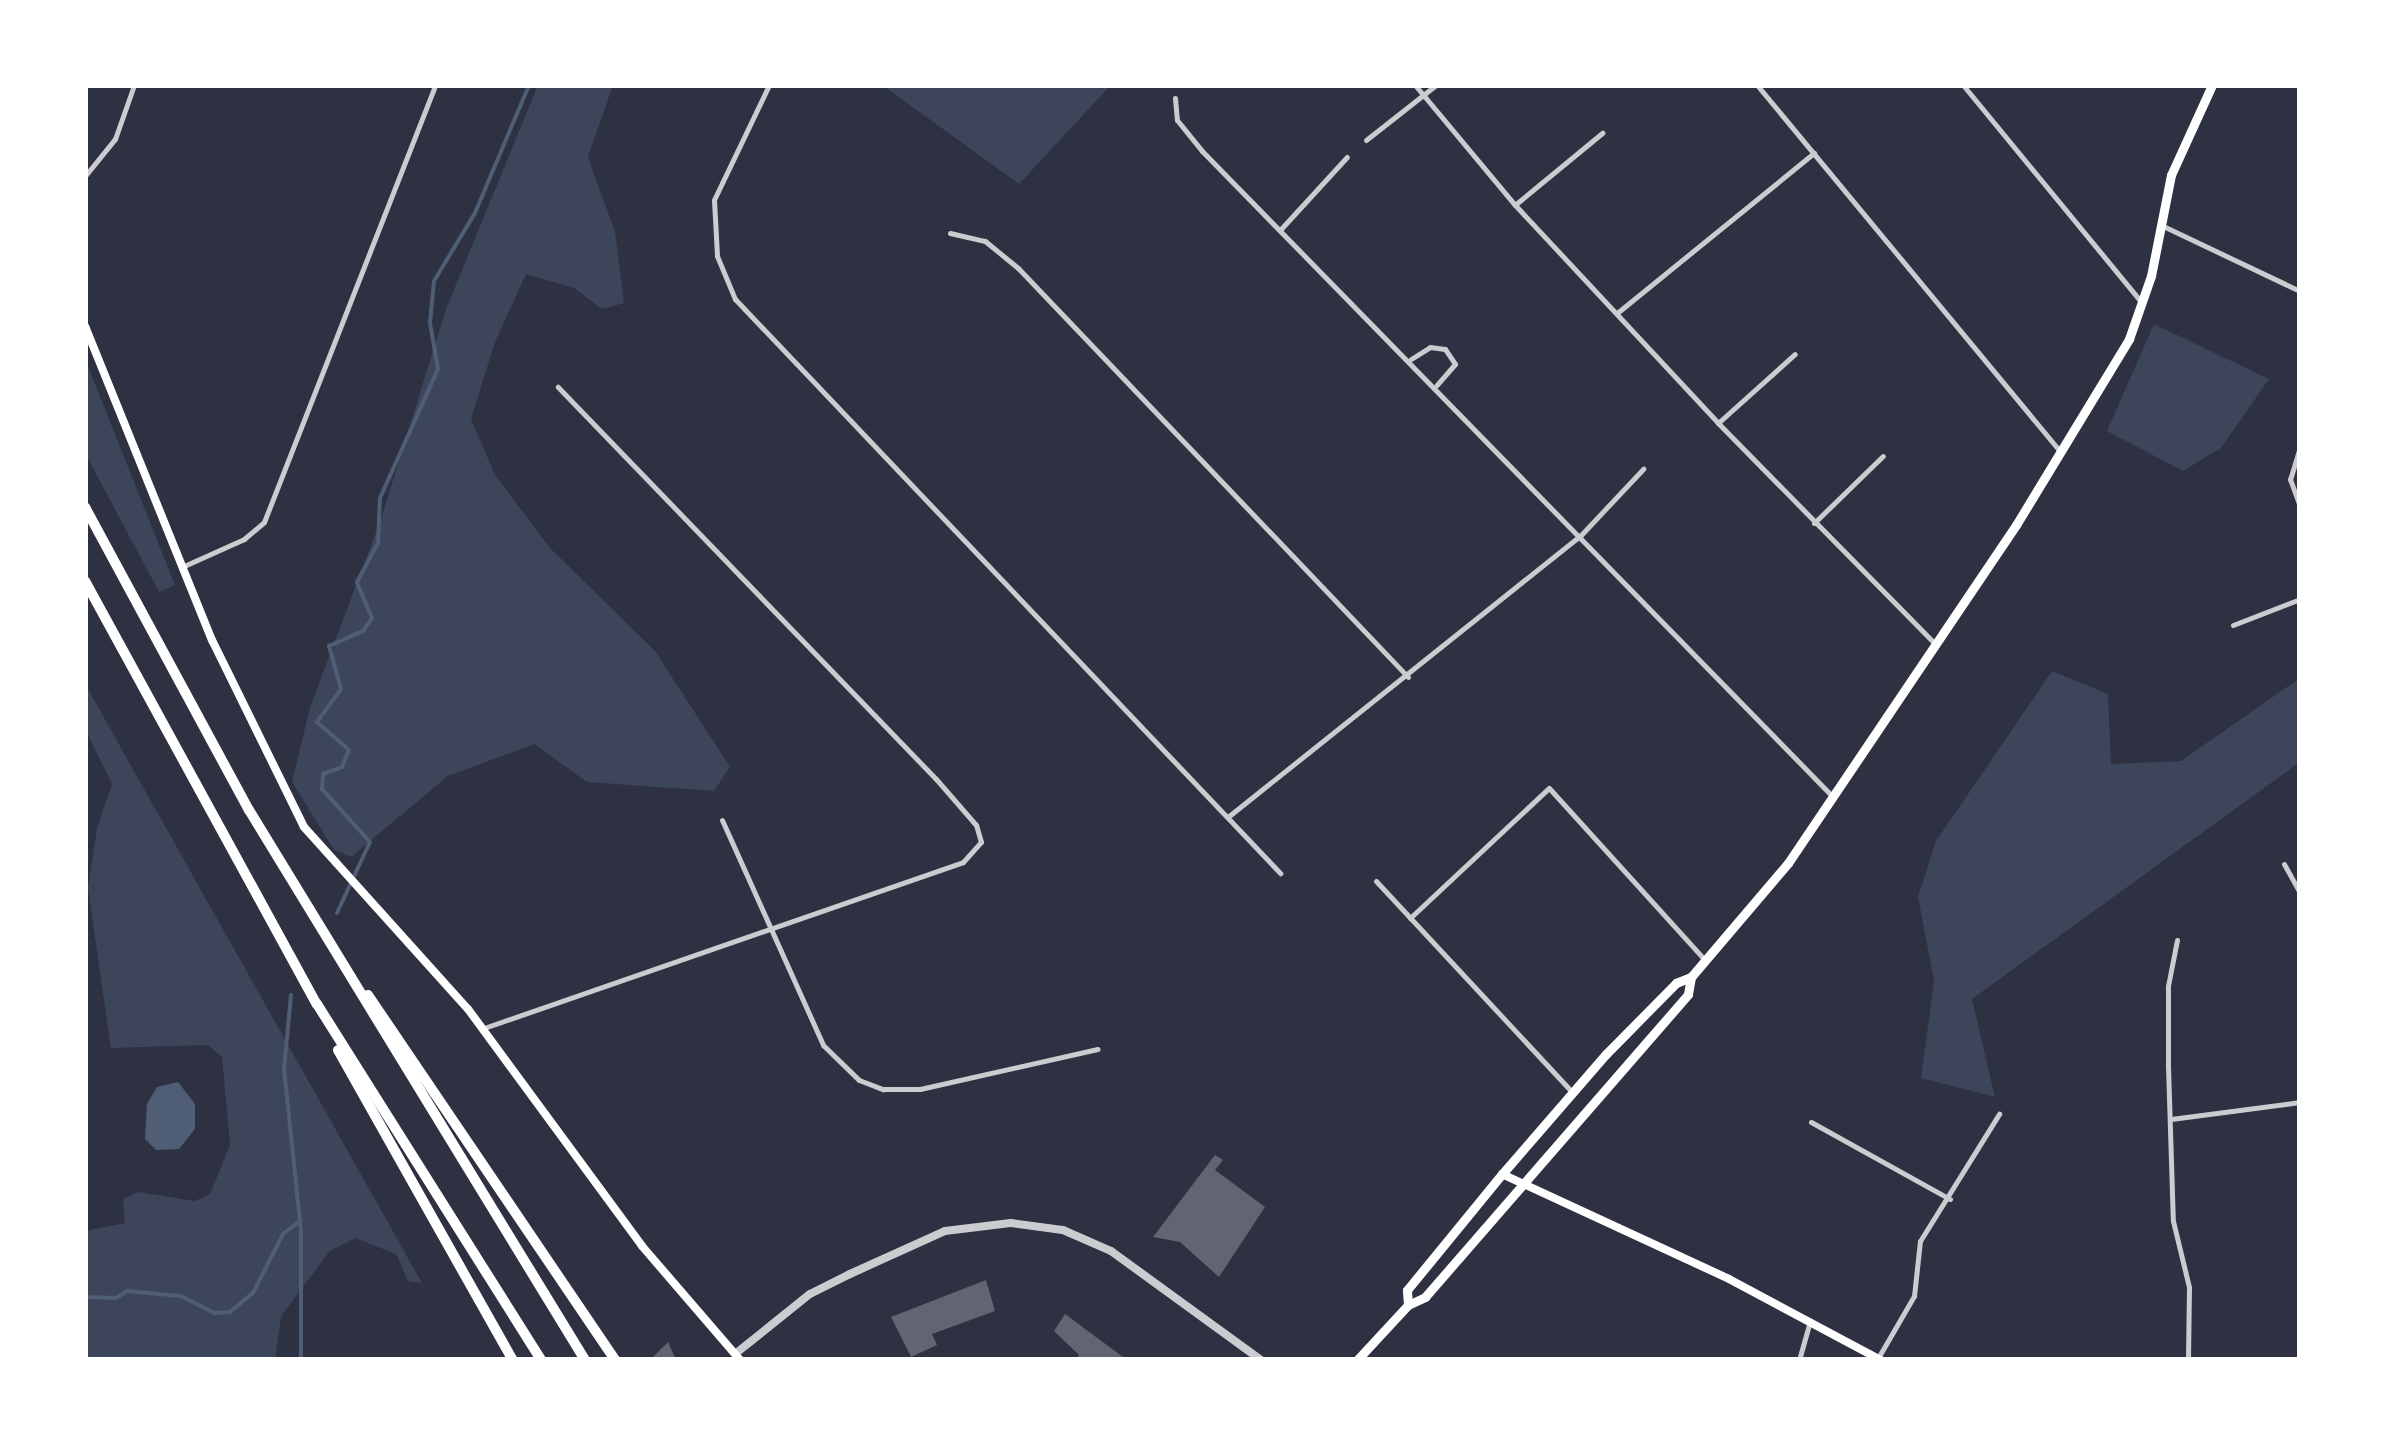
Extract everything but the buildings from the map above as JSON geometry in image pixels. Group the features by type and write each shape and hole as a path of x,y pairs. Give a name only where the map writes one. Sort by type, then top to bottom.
{"highway":[{"path":"85,507 189,706 585,1360"},
{"path":"85,582 512,1360"},
{"path":"350,976 388,1017 615,1360"},
{"path":"317,1004 541,1360"}],"main road":[{"path":"1408,1306 1407,1290 1502,1174 1676,983 1691,977 1706,961 1834,798 2062,453 2115,367 2142,304 2171,175 2208,87"},
{"path":"85,326 181,567 285,797 346,878 484,1028 639,1243 737,1357"},
{"path":"1357,1360 1408,1306 1424,1297 1688,994 1691,977"},
{"path":"1502,1174 1810,1321 1879,1359"}],"street":[{"path":"85,176 115,139 134,85"},
{"path":"181,567 229,547 264,522 435,85"},
{"path":"770,85 714,200 717,256 735,299 1280,873"},
{"path":"1415,85 1515,205 1814,524 1935,644"},
{"path":"1366,140 1436,85"},
{"path":"1757,85 2062,453"},
{"path":"1963,85 2142,304"},
{"path":"1175,98 1180,125 1437,385 1834,798"},
{"path":"1515,205 1602,133"},
{"path":"1617,314 1814,154"},
{"path":"1280,230 1347,157"},
{"path":"2161,225 2300,291"},
{"path":"950,234 985,242 1018,268 1408,677"},
{"path":"1411,359 1430,347 1445,349 1455,364 1437,385"},
{"path":"1718,423 1796,354"},
{"path":"484,1028 946,868 979,848 979,832 966,812 558,387"},
{"path":"2300,447 2290,479 2300,506"},
{"path":"1814,524 1883,456"},
{"path":"1230,816 1581,535 1642,469"},
{"path":"2233,624 2300,599"},
{"path":"1410,918 1549,788 1706,961"},
{"path":"722,820 823,1044 859,1080 902,1091 1098,1049"},
{"path":"2284,864 2300,894"},
{"path":"1376,881 1572,1094"},
{"path":"2177,940 2168,986 2173,1221 2189,1287 2188,1360"},
{"path":"2171,1119 2300,1102"},
{"path":"1879,1359 1914,1296 1920,1241 1950,1199 1999,1114"},
{"path":"1811,1122 1950,1199"},
{"path":"737,1357 810,1294 913,1244 967,1226 1016,1223 1063,1230 1110,1251 1261,1360"},
{"path":"1799,1360 1810,1321"}],"shaded area":[{"path":"538,85 613,85 588,157 615,232 624,303 602,309 574,288 526,274 495,342 471,419 495,475 550,548 655,651 730,767 714,791 587,782 534,744 448,776 351,857 334,850 292,782 310,707 380,522 446,309"},
{"path":"882,85 1111,85 1019,184"},
{"path":"2154,324 2269,379 2221,448 2183,471 2107,431"},
{"path":"85,359 175,585 159,592 85,453"},
{"path":"2052,671 2108,694 2111,764 2181,761 2300,678 2300,762 1972,999 1995,1097 1921,1078 1934,981 1918,897 1936,841"},
{"path":"85,684 422,1283 408,1281 396,1254 355,1238 330,1251 281,1316 275,1360 85,1360 85,1231 125,1223 123,1199 138,1192 195,1201 210,1194 230,1145 222,1057 208,1045 111,1048 88,888 97,828 112,784 85,729"},
{"path":"178,1082 195,1104 195,1129 179,1149 156,1150 145,1139 147,1104 157,1087"}],"waterway":[{"path":"337,913 370,842 322,789 323,774 342,767 349,750 317,722 341,689 329,646 363,631 372,618 357,582 378,543 380,498 438,369 430,323 434,281 475,213 529,85"},
{"path":"291,995 284,1069 301,1230 301,1360"},
{"path":"85,1297 116,1298 127,1291 181,1296 215,1313 230,1312 253,1293 283,1234 299,1222"}]}
